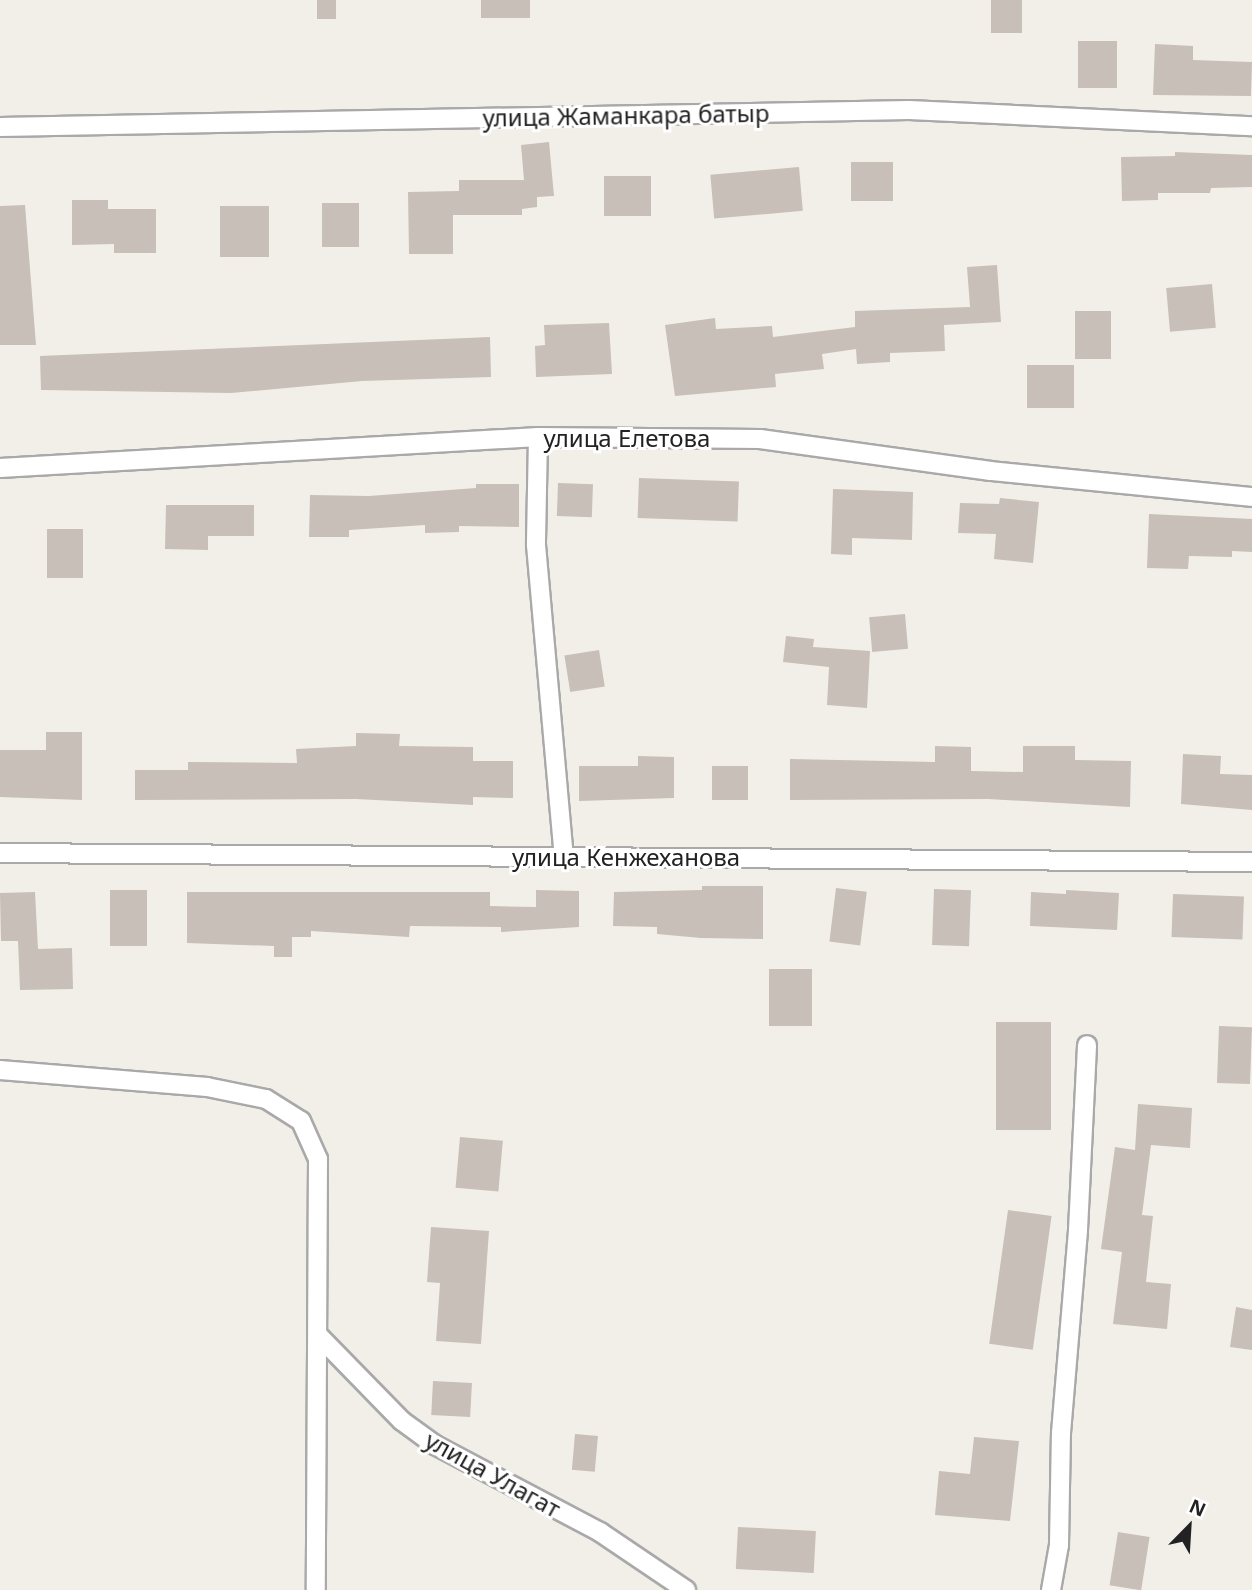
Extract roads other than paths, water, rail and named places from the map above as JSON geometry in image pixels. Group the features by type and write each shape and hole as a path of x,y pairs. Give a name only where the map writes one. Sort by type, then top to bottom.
{"street":[{"name":"улица Жаманкара батыр","path":"0,127 909,110 1252,126"},
{"name":"улица Елетова","path":"0,468 538,438 760,439 991,471 1252,497"},
{"path":"538,438 536,545 564,856"},
{"name":"улица Кенжеханова","path":"0,853 1252,862"},
{"path":"1051,1590 1059,1545 1061,1433 1079,1230 1087,1045"},
{"path":"0,1070 207,1087 266,1099 300,1121 318,1159 316,1590"},
{"name":"улица Улагат","path":"318,1335 402,1421 435,1445 600,1532 686,1590"}]}
